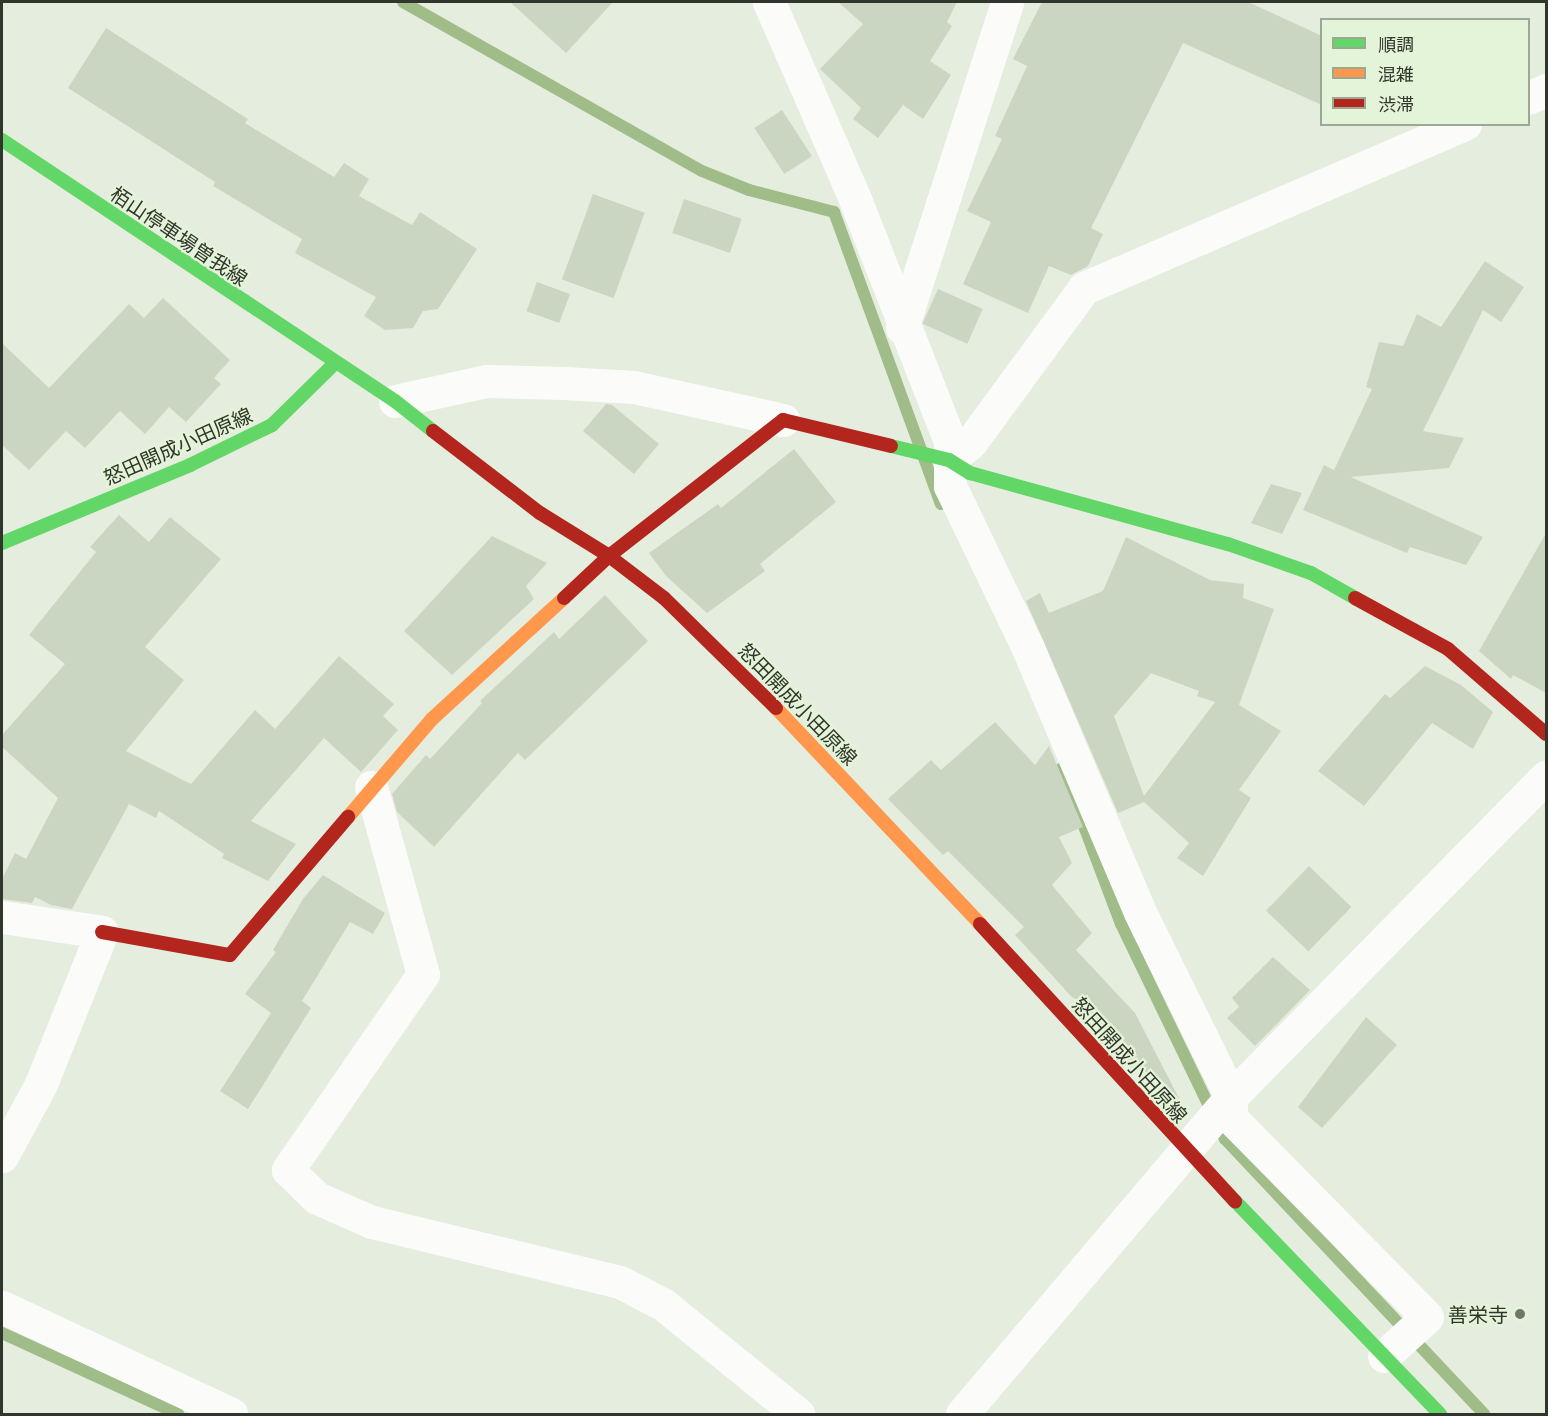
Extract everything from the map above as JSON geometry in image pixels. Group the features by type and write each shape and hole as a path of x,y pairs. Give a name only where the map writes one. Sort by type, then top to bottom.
{"main road":[{"name":"栢山停車場曽我線","path":"2,140 334,364"},
{"name":"怒田開成小田原線","path":"2,543 190,465 272,425 334,364 395,400 540,513 609,556 664,598 736,666 965,908 1196,1138 1384,1356 1440,1414"},
{"path":"102,932 230,955 432,719 609,556 783,420 947,459 970,473 1228,544 1311,573 1448,649 1546,734"}],"street":[{"path":"769,2 855,200 903,328 950,442 947,459 950,486 1027,646 1140,912 1230,1098 1231,1118 1427,1317 1384,1356"},
{"path":"903,328 1007,2"},
{"path":"1530,97 1546,90"},
{"path":"947,459 971,442 1084,288 1460,126"},
{"path":"395,400 487,381 564,383 634,387 783,420"},
{"path":"962,1414 1230,1098 1546,777"},
{"path":"371,788 423,974 288,1170 317,1198 372,1222 620,1282 664,1305 798,1414"},
{"path":"2,917 102,932 41,1084 2,1156"},
{"path":"2,1307 231,1414"}],"building":[{"path":"510,2 613,2 566,53"},
{"path":"838,2 957,2 947,22 952,26 930,61 951,75 923,119 903,105 878,138 853,119 861,108 820,69 863,24"},
{"path":"1042,2 1248,2 1320,35 1320,104 1183,43 1091,228 1103,234 1088,266 1071,275 1049,266 1028,313 963,284 991,222 967,211 1002,139 995,136 1027,66 1013,59"},
{"path":"106,28 248,119 245,123 334,177 344,163 369,179 359,196 412,225 420,212 477,249 438,309 423,311 413,328 385,330 364,316 376,297 295,253 302,239 213,186 215,182 68,88"},
{"path":"782,110 812,156 784,174 754,128"},
{"path":"593,194 645,213 614,298 562,280"},
{"path":"684,199 742,219 730,253 672,233"},
{"path":"1485,261 1524,287 1501,322 1483,310 1423,431 1464,438 1449,468 1351,477 1483,537 1466,565 1410,547 1407,553 1303,510 1324,465 1334,470 1372,389 1366,387 1379,342 1403,346 1417,314 1441,327"},
{"path":"537,282 570,294 559,323 526,311"},
{"path":"938,289 983,309 967,344 923,324"},
{"path":"163,298 230,360 214,378 221,384 186,422 169,407 145,434 120,411 85,448 66,431 29,470 2,445 2,343 49,388 129,304 144,318"},
{"path":"606,404 612,405 659,444 634,474 583,431"},
{"path":"794,449 836,502 760,564 765,571 707,613 666,576 649,553 718,504 721,508"},
{"path":"1271,484 1302,493 1282,534 1251,523"},
{"path":"119,515 149,542 170,517 221,559 145,647 184,680 126,751 191,784 255,710 275,729 339,656 394,704 383,716 398,730 361,772 324,738 251,821 296,844 268,881 222,858 224,854 159,811 156,818 129,804 72,909 51,905 35,897 32,903 2,899 2,879 15,853 26,859 58,798 2,747 2,735 65,664 29,635 96,552 90,547"},
{"path":"1546,533 1546,693 1513,675 1511,679 1479,651"},
{"path":"492,536 547,563 526,586 534,599 452,675 404,631"},
{"path":"1126,537 1210,580 1244,584 1243,598 1274,609 1239,705 1281,731 1239,790 1251,798 1203,876 1177,858 1189,843 1144,802 1118,813 1026,601 1040,593 1049,613 1103,591","holes":["1151,673 1199,691 1197,696 1215,702 1144,796 1114,716"]},
{"path":"605,595 648,641 525,760 518,753 434,847 397,812 392,794 426,755 430,759 482,703 480,701 554,632 559,639"},
{"path":"1425,666 1461,685 1493,712 1473,749 1432,723 1364,806 1318,771 1385,694 1390,698"},
{"path":"995,722 1035,765 1049,746 1083,827 1059,837 1072,863 1052,885 1092,933 1076,950 1135,1013 1181,1102 1124,1054 1015,935 1024,927 948,851 943,855 888,799 931,760 941,770"},
{"path":"1309,866 1351,907 1308,952 1266,911"},
{"path":"323,875 385,913 373,934 350,922 302,1001 311,1008 248,1109 220,1091 271,1013 245,994 276,952 273,950 303,899"},
{"path":"1273,957 1310,990 1255,1046 1227,1018 1239,1007 1232,998"},
{"path":"1366,1017 1397,1045 1322,1128 1298,1107"}],"waterway":[{"path":"403,2 702,171 749,190 834,212 941,504"},
{"path":"1062,768 1121,924 1225,1139 1484,1414"},
{"path":"2,1333 178,1414"}],"traffic: fast":[{"path":"2,140 395,401 433,431"},
{"path":"2,543 190,465 272,425 334,364"},
{"path":"891,446 949,460 970,473 1228,544 1311,573 1355,598"},
{"path":"1235,1201 1440,1414"}],"traffic: slow":[{"path":"348,817 432,719 564,598"},
{"path":"776,708 980,924"}],"traffic: jam":[{"path":"564,598 609,556 783,420 891,446"},
{"path":"433,431 540,513 609,556 664,598 776,708"},
{"path":"1355,598 1448,649 1546,734"},
{"path":"102,932 230,955 348,817"},
{"path":"980,924 1235,1201"}],"place":[{"name":"善栄寺","path":"1520,1314"}]}
